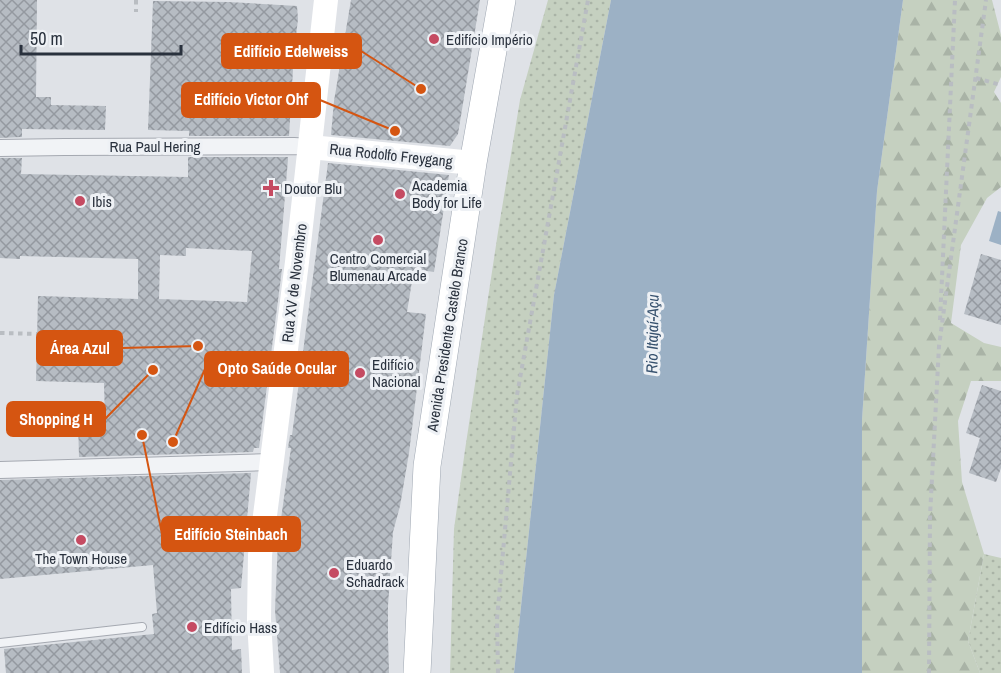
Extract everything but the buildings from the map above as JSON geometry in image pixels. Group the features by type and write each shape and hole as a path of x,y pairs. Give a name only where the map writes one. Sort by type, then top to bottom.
{"main road":[{"name":"Avenida Presidente Castelo Branco","path":"417,673 427,466 473,163 502,0"}],"street":[{"name":"Rua XV de Novembro","path":"262,673 259,619 260,555 310,147 323,0"},
{"name":"Rua Rodolfo Freygang","path":"310,147 473,163"},
{"name":"Rua Paul Hering","path":"0,148 310,147"},
{"path":"0,470 271,462"}],"lane":[{"path":"0,644 142,627"}],"path":[{"path":"136,0 136,12"},
{"path":"498,673 497,619 517,396 588,0"},
{"path":"930,673 930,516 955,0"},
{"path":"939,346 986,0"},
{"path":"975,78 1001,85"},
{"path":"2,333 37,333"}],"green space":[{"path":"548,0 611,0 554,295 514,673 450,673 454,529 465,450 520,100"},
{"path":"903,0 992,0 1001,35 1001,77 994,92 1001,103 1001,187 987,198 961,245 951,323 984,343 1001,347 1001,381 971,381 958,421 962,482 984,554 968,641 980,673 862,673 862,420 877,191"},
{"path":"984,554 1001,558 1001,673 980,673 968,641"}],"water":[{"name":"Rio Itajaí-Açu","path":"611,0 903,0 877,191 862,420 862,673 514,673 554,295"},
{"path":"998,211 1001,212 1001,245 989,241"}],"place":[{"name":"Edifício Império","path":"434,39"},
{"name":"Edifício Edelweiss","path":"421,89"},
{"name":"Edifício Victor Ohf","path":"395,131"},
{"name":"Doutor Blu","path":"271,188"},
{"name":"Academia Body for Life","path":"400,194"},
{"name":"Ibis","path":"80,201"},
{"name":"Centro Comercial Blumenau Arcade","path":"378,240"},
{"name":"Área Azul","path":"198,346"},
{"name":"Shopping H","path":"153,370"},
{"name":"Edifício Nacional","path":"360,373"},
{"name":"Edifício Steinbach","path":"142,435"},
{"name":"Opto Saúde Ocular","path":"173,442"},
{"name":"The Town House","path":"81,540"},
{"name":"Eduardo Schadrack","path":"334,573"},
{"name":"Edifício Hass","path":"192,627"}]}
